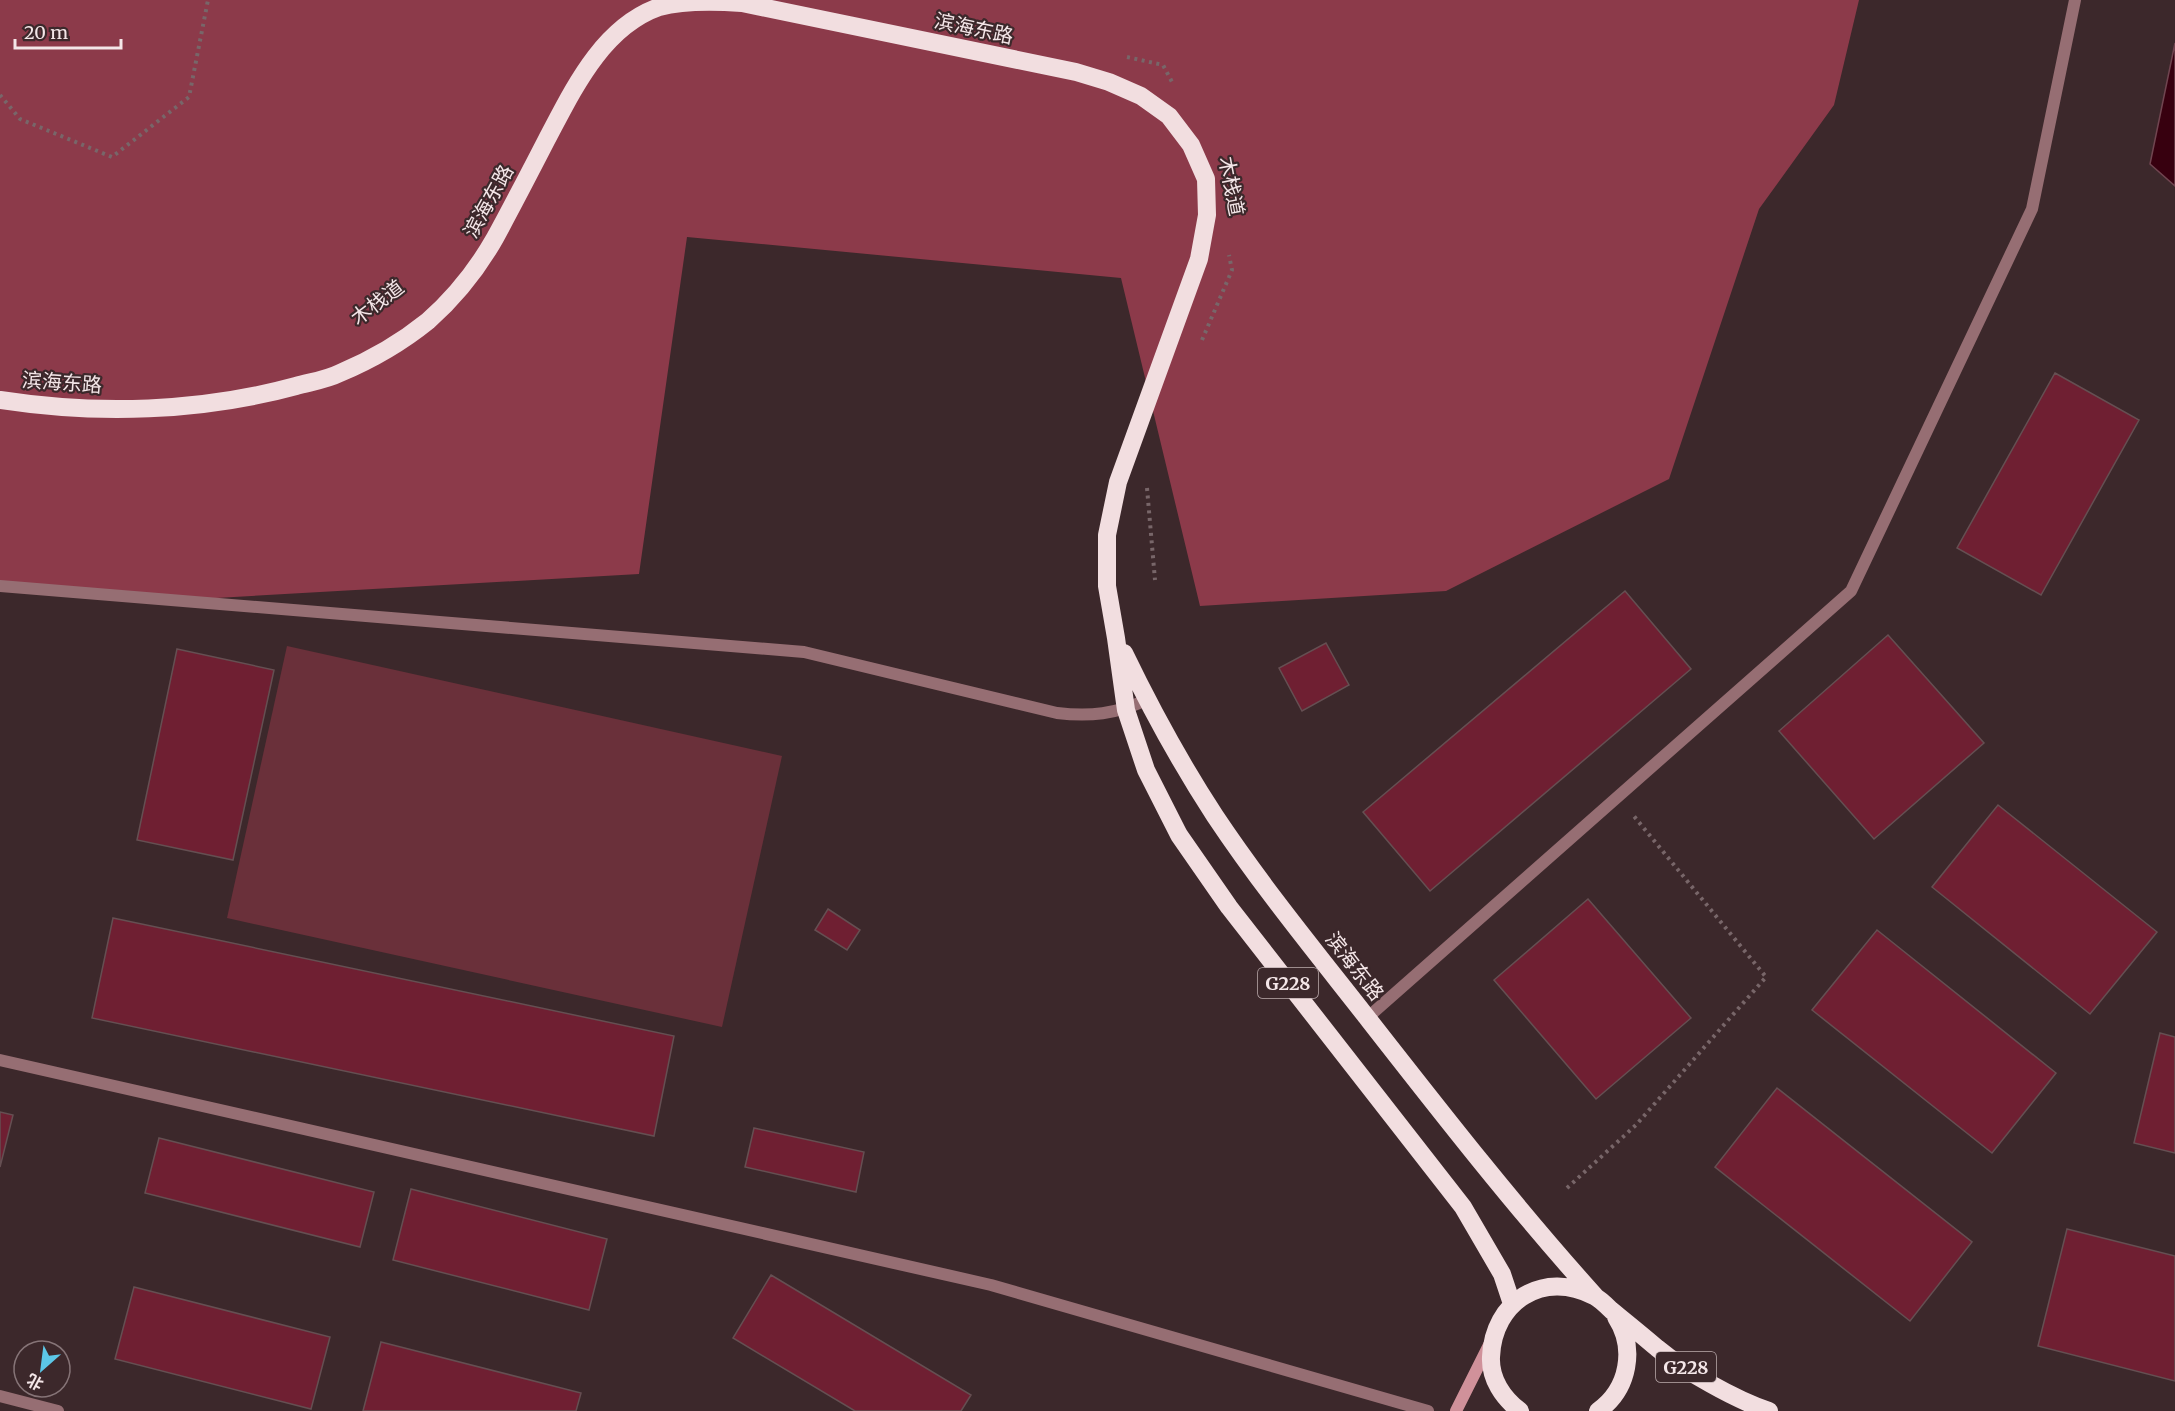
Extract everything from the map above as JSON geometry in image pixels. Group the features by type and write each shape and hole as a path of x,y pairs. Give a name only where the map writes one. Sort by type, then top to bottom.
{"highway":[{"name":"滨海东路","path":"0,400 89,408 154,408 218,402 280,390 338,374 387,350 428,320 463,285 494,240 582,76 601,50 629,23 659,7 700,0 742,3 1076,72 1109,82 1141,96 1169,116 1191,145 1206,179 1208,215 1199,259 1118,482 1107,535 1107,586 1126,710 1146,770 1179,835 1229,908 1462,1208 1502,1274 1512,1304"},
{"name":"滨海东路","path":"1116,638 1146,700 1215,816 1261,882 1497,1184 1595,1296 1611,1310 1661,1351 1704,1379 1769,1411"},
{"name":"滨海东路","path":"1520,1411 1509,1403 1496,1385 1490,1363 1491,1341 1499,1320 1512,1304 1531,1292 1552,1286 1575,1288 1595,1296"},
{"name":"滨海东路","path":"1598,1411 1606,1406 1619,1389 1627,1369 1628,1348 1623,1328 1611,1310"}],"main road":[{"path":"1456,1411 1491,1341"}],"street":[{"path":"1367,1018 1851,591 2032,209 2075,0"},
{"path":"0,586 804,652 1057,713 1083,716 1126,710 1146,700"},
{"path":"0,1060 991,1285 1428,1411"},
{"path":"0,1396 58,1411"}],"path":[{"path":"0,95 20,119 112,157 189,97 208,0"},
{"path":"1116,55 1162,65 1174,86"},
{"path":"1200,344 1232,270 1228,248"},
{"path":"1146,481 1155,580"},
{"path":"1567,1188 1636,1125 1766,977 1618,796"}],"shaded area":[{"path":"0,0 1859,0 1834,105 1759,209 1669,479 1446,591 1200,606 1121,278 687,237 639,574 181,600 0,581"},
{"path":"2175,43 2175,186 2150,164"},
{"path":"287,646 782,756 722,1027 227,918"}],"building":[{"path":"2055,373 2139,420 2041,595 1957,548"},
{"path":"1625,591 1691,669 1430,891 1363,812"},
{"path":"1888,635 1984,743 1874,839 1779,731"},
{"path":"1326,643 1349,685 1302,711 1279,668"},
{"path":"177,649 274,670 233,860 137,840"},
{"path":"1998,805 2157,932 2090,1014 1932,887"},
{"path":"1588,899 1691,1018 1596,1099 1494,980"},
{"path":"828,909 860,930 847,950 815,930"},
{"path":"113,918 674,1036 654,1136 92,1018"},
{"path":"1877,930 2056,1073 1992,1153 1812,1010"},
{"path":"2160,1033 2175,1037 2175,1153 2134,1143"},
{"path":"1777,1088 1972,1242 1910,1321 1715,1167"},
{"path":"0,1112 13,1115 0,1167"},
{"path":"754,1128 864,1152 856,1192 745,1167"},
{"path":"159,1138 374,1192 360,1247 145,1193"},
{"path":"411,1189 607,1239 589,1310 393,1260"},
{"path":"2067,1229 2175,1256 2175,1381 2038,1346"},
{"path":"771,1275 971,1395 961,1411 855,1411 733,1338"},
{"path":"134,1287 330,1337 311,1409 115,1359"},
{"path":"381,1342 581,1393 576,1411 363,1411"}]}
